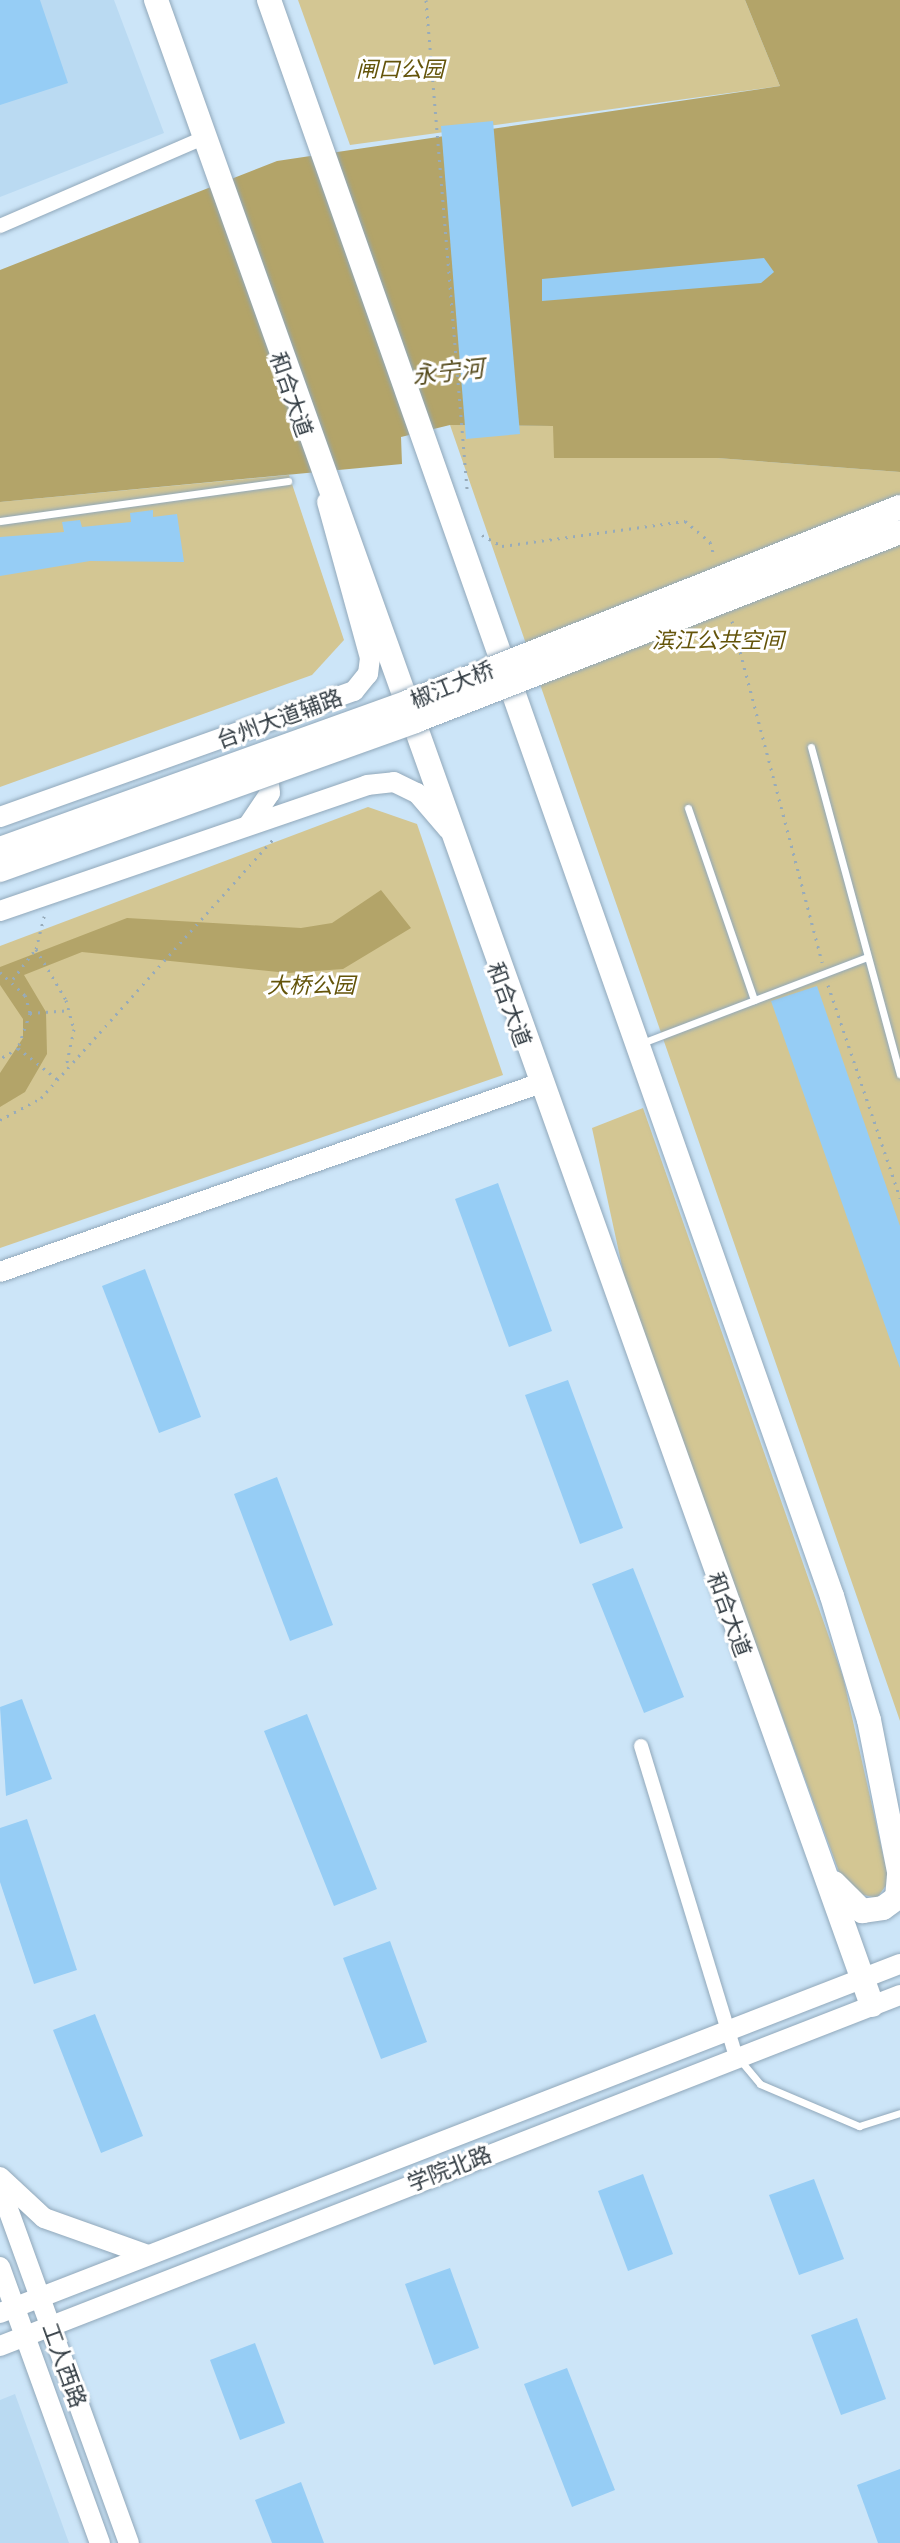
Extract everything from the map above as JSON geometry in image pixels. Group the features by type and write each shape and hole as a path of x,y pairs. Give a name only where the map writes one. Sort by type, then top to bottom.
{"main road":[{"name":"和合大道","path":"156,0 324,486 872,2005"},
{"path":"269,0 642,1043 832,1596 869,1720 900,1876 897,1898 862,1911 823,1869"},
{"name":"台州大道辅路","path":"0,817 354,691 368,674 324,486"},
{"name":"椒江大桥","path":"0,849 408,702 900,507"},
{"name":"椒江大桥","path":"0,870 415,721 900,532"},
{"path":"220,739 246,740 269,766 265,809 246,827"},
{"path":"0,911 302,807 394,782 417,793 448,829"},
{"path":"0,1272 538,1084"},
{"name":"学院北路","path":"7,2310 39,2295 900,1964"},
{"name":"学院北路","path":"0,2346 736,2056 900,1995"},
{"path":"0,2177 44,2218 148,2255"},
{"name":"工人西路","path":"0,2187 129,2543"},
{"name":"工人西路","path":"0,2267 7,2310 25,2335 100,2543"}],"street":[{"path":"0,226 203,138"},
{"path":"641,1746 736,2056"}],"lane":[{"path":"0,521 288,481"},
{"path":"811,747 900,1074"},
{"path":"688,808 754,1000"},
{"path":"642,1043 867,957"},
{"path":"736,2056 760,2084 859,2126 900,2113"}],"path":[{"path":"426,0 434,126 467,496"},
{"path":"478,530 502,546 685,521 710,542 717,568"},
{"path":"728,608 825,973 900,1198"},
{"path":"0,1120 41,1098 302,807"},
{"path":"13,979 36,949 50,893"},
{"path":"36,949 66,1010 72,1050 65,1069"},
{"path":"0,972 13,979 31,1013 19,1048 0,1059"},
{"path":"31,1013 66,1010"},
{"path":"19,1048 57,1079"}],"shaded area":[{"path":"0,0 114,0 164,133 0,197"},
{"path":"15,2394 69,2543 0,2543 0,2400"}],"green space":[{"name":"闸口公园","path":"298,0 745,0 780,86 350,145"},
{"name":"滨江公共空间","path":"450,425 554,426 555,458 717,458 900,472 900,1721"},
{"path":"289,475 344,640 312,675 0,787 0,502"},
{"name":"大桥公园","path":"368,807 417,824 503,1075 0,1248 0,946"},
{"path":"643,1108 843,1677 889,1881 877,1898 846,1891 628,1294 592,1128"}],"water":[{"name":"永宁河","path":"745,0 900,0 900,472 717,458 554,458 553,426 450,425 401,437 402,464 0,502 0,270 277,161 780,86"},
{"path":"381,890 411,928 343,969 288,973 82,952 24,975 46,1012 47,1054 25,1092 0,1107 0,1073 23,1038 23,1019 0,985 0,967 127,918 301,928 332,923"}],"building":[{"path":"0,0 40,0 68,83 0,105"},
{"path":"493,121 520,434 466,439 441,126"},
{"path":"764,258 774,272 761,283 542,301 542,279"},
{"path":"153,510 153,517 177,514 184,562 90,561 0,576 0,537 64,532 62,522 80,520 82,527 131,522 130,513"},
{"path":"817,986 900,1226 900,1368 771,1001"},
{"path":"498,1183 552,1331 509,1347 455,1199"},
{"path":"145,1269 201,1417 159,1433 102,1286"},
{"path":"568,1380 623,1528 580,1544 525,1395"},
{"path":"277,1477 333,1625 290,1641 234,1494"},
{"path":"633,1568 684,1697 644,1713 592,1584"},
{"path":"22,1699 52,1779 6,1796 0,1707"},
{"path":"307,1714 377,1889 334,1906 264,1731"},
{"path":"27,1819 77,1970 34,1984 0,1882 0,1828"},
{"path":"390,1941 427,2042 381,2059 343,1958"},
{"path":"95,2014 143,2136 101,2153 53,2030"},
{"path":"643,2174 673,2254 628,2271 598,2191"},
{"path":"814,2179 844,2259 799,2275 769,2195"},
{"path":"450,2268 479,2348 434,2365 405,2284"},
{"path":"857,2318 886,2399 841,2415 811,2335"},
{"path":"255,2343 285,2423 240,2440 210,2360"},
{"path":"567,2368 615,2490 572,2507 524,2384"},
{"path":"900,2469 900,2543 878,2543 857,2485"},
{"path":"301,2482 324,2543 272,2543 255,2500"}]}
